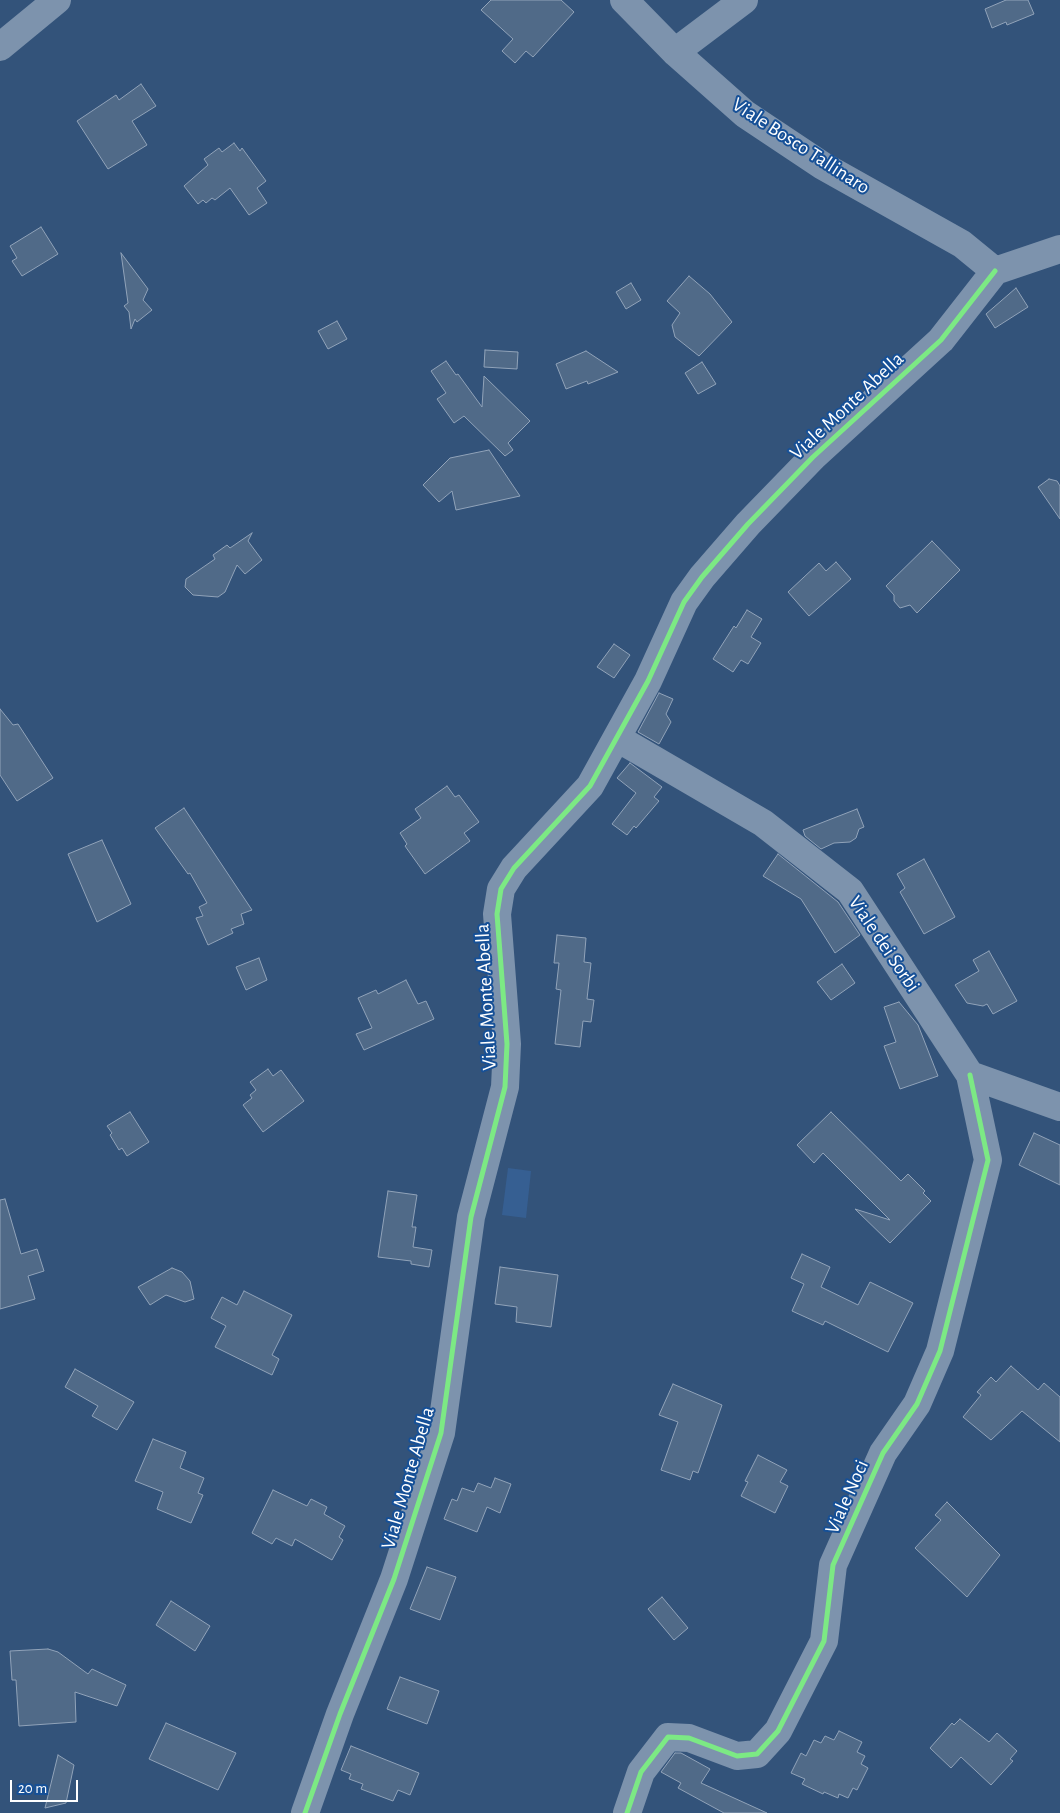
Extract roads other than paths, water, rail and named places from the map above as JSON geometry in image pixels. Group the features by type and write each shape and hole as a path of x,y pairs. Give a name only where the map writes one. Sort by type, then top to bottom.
{"street":[{"path":"0,47 57,0"},
{"name":"Viale Bosco Tallinaro","path":"624,0 675,52 745,114 823,166 962,244 995,271"},
{"path":"675,52 744,0"},
{"path":"995,271 1060,248"},
{"name":"Viale Monte Abella","path":"305,1813 340,1714 394,1579 441,1433 471,1217 505,1087 507,1044 497,914 501,888 514,868 590,786 648,681 670,628 684,602 702,577 748,524 813,457 941,340 995,271"},
{"name":"Viale dei Sorbi","path":"617,738 763,823 850,891 970,1075"},
{"path":"970,1075 1060,1107"},
{"name":"Viale Noci","path":"627,1813 641,1772 668,1737 689,1738 737,1756 757,1754 778,1731 824,1641 834,1565 883,1453 916,1404 940,1351 988,1160 970,1075"}],"water":[{"path":"508,1168 531,1171 526,1218 502,1215"}]}
